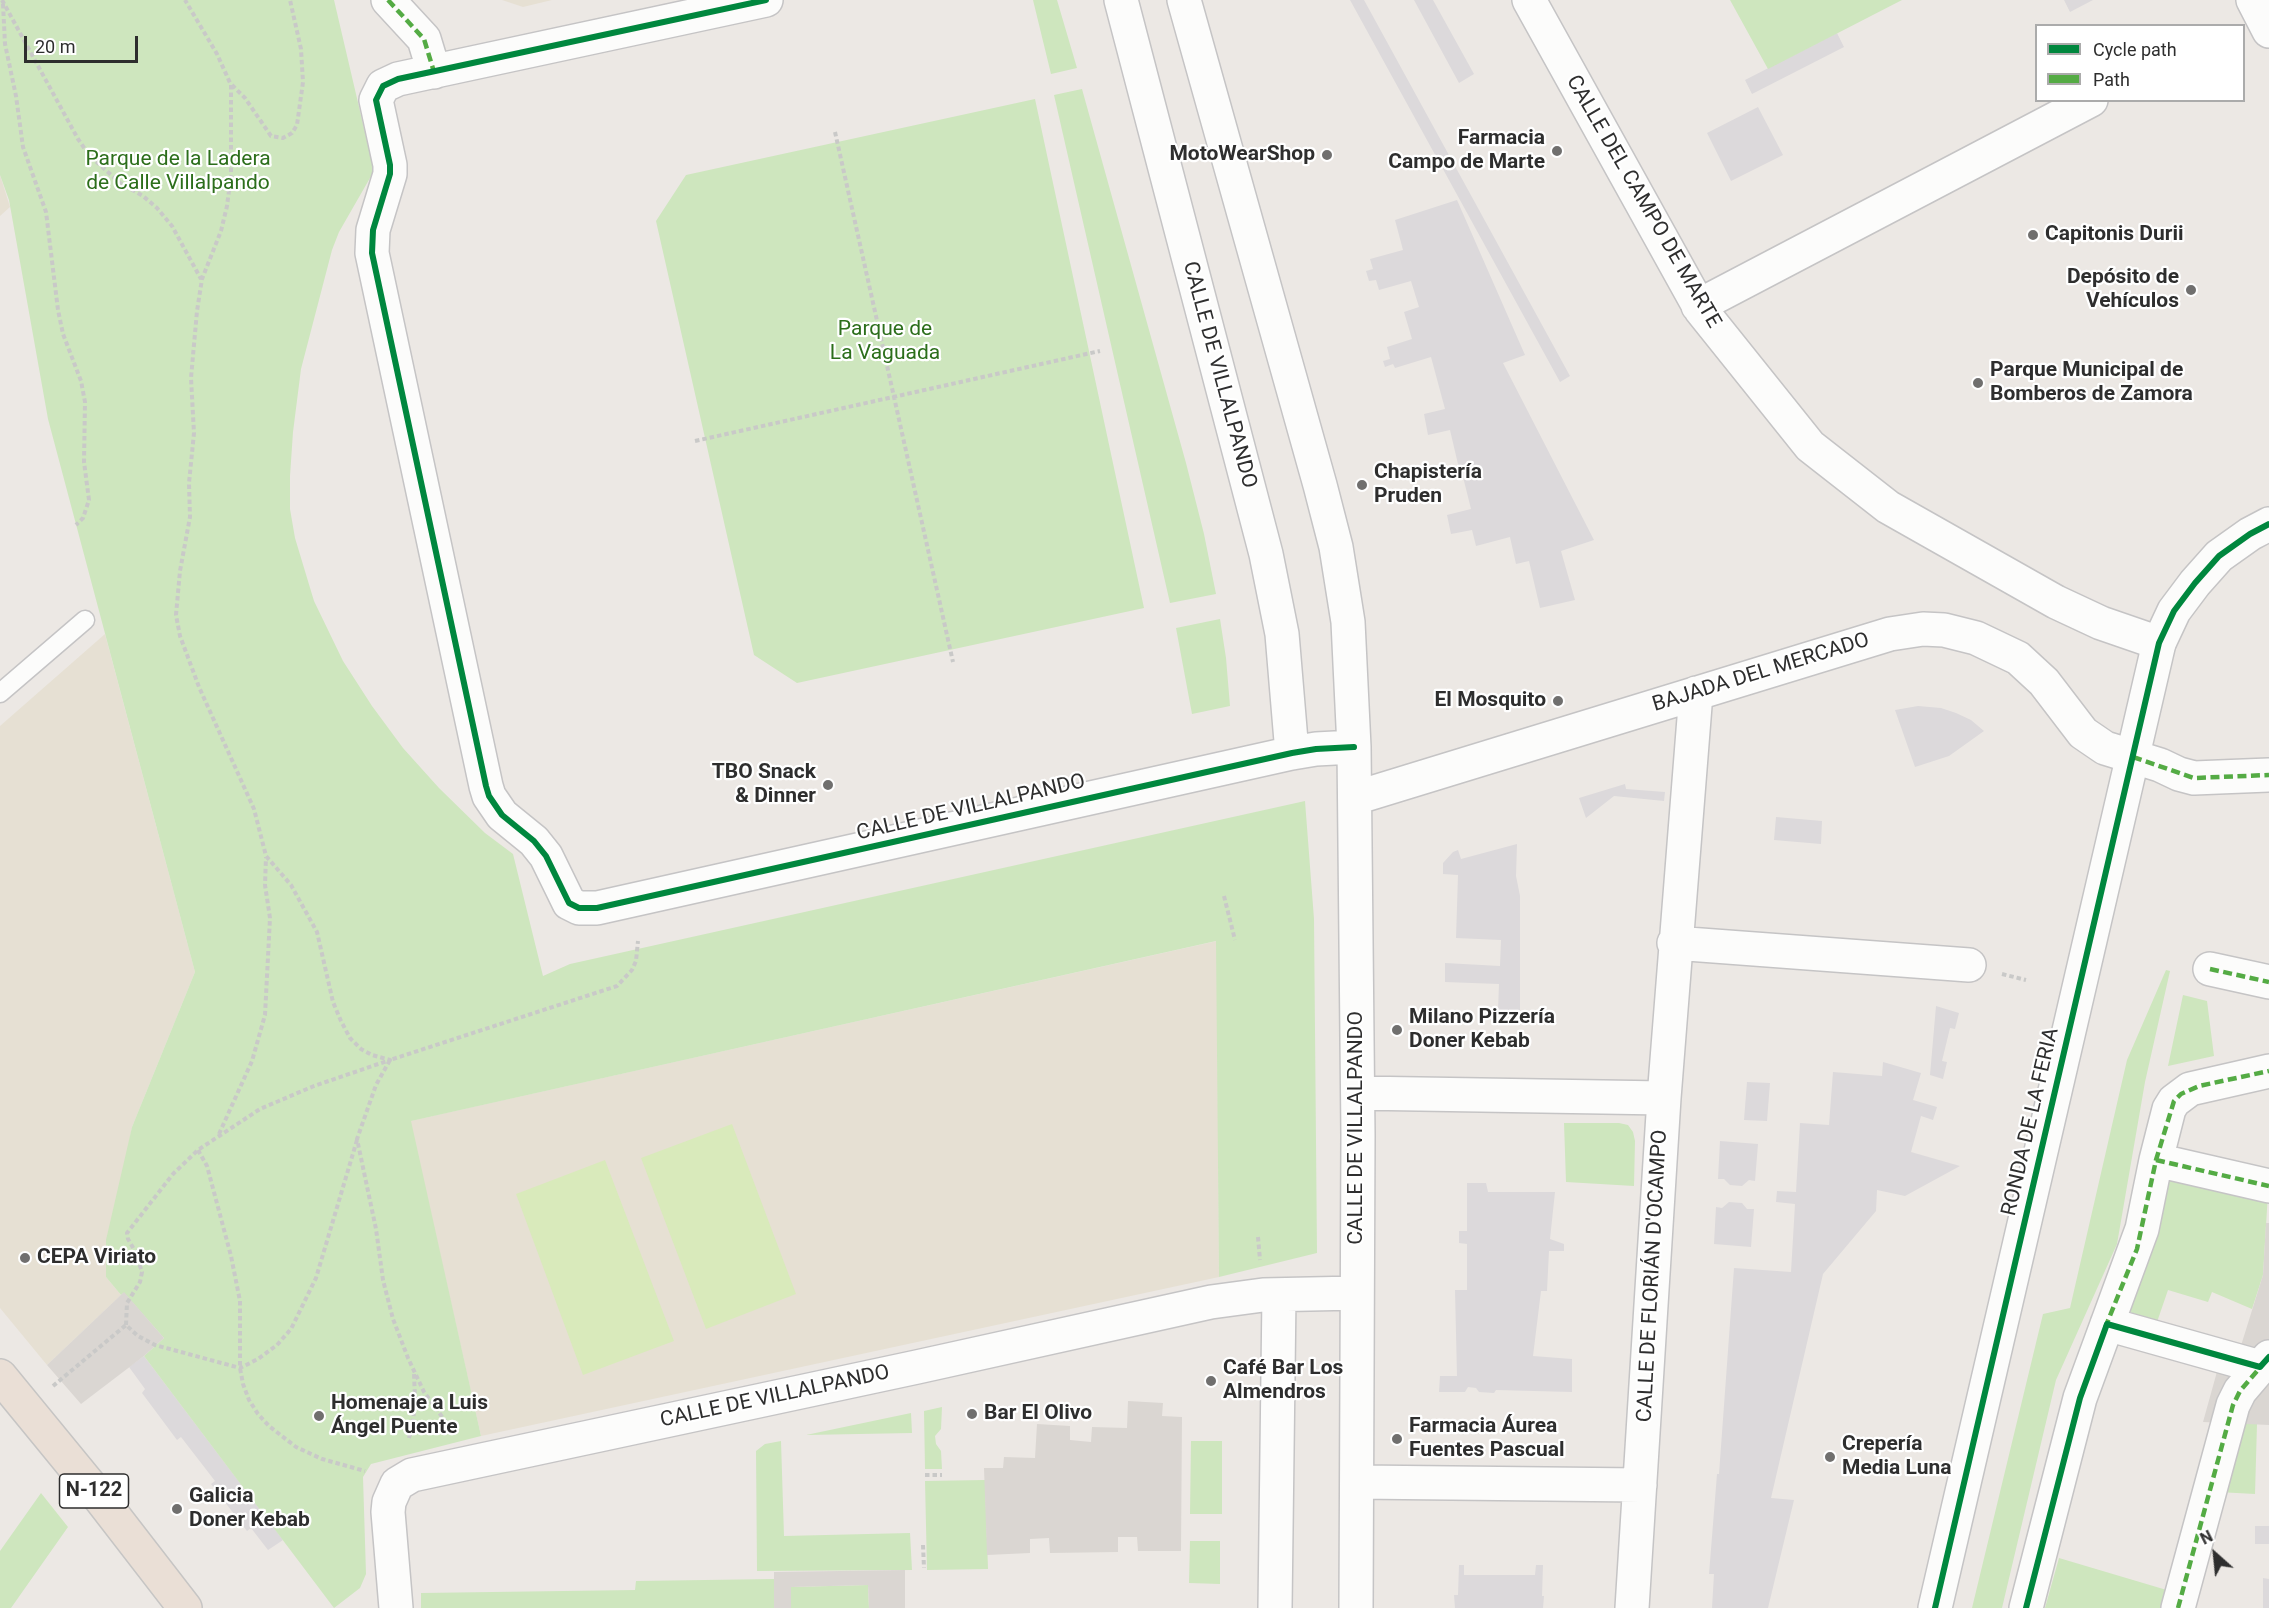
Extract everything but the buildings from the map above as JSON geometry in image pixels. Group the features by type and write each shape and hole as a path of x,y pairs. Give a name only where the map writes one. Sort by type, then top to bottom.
{"highway":[{"name":"N-122","path":"0,1376 100,1498 185,1608"}],"street":[{"path":"388,0 424,39 434,72 766,0"},
{"name":"CALLE DE VILLALPANDO","path":"1121,0 1266,554 1282,634 1292,753"},
{"name":"CALLE DE VILLALPANDO","path":"1184,0 1336,547 1348,622 1354,747 1358,1094 1356,1608"},
{"name":"CALLE DEL CAMPO DE MARTE","path":"1529,0 1698,306 1721,338 1802,437 1888,507 2069,609 2159,643"},
{"name":"CALLE DE VILLALPANDO","path":"434,72 389,82 383,86 376,100 390,174 373,230 372,254 489,796 502,814 534,841 546,856 569,903 579,908 597,908 1292,753 1354,747"},
{"path":"1698,306 2087,102"},
{"name":"RONDA DE LA FERIA","path":"1935,1608 2159,643 2174,611 2213,562 2250,534 2269,524"},
{"name":"BAJADA DEL MERCADO","path":"1355,798 1890,634 1934,629 1976,638 2018,658 2044,682 2076,726 2090,740 2105,748 2194,778 2269,775"},
{"name":"CALLE DE FLORIÁN D'OCAMPO","path":"1632,1608 1674,943 1696,693"},
{"path":"1674,943 1969,965"},
{"path":"2210,969 2269,982"},
{"path":"2025,1608 2080,1398 2137,1249 2169,1110 2181,1094 2199,1086 2269,1071"},
{"path":"1358,1094 1664,1098"},
{"path":"2156,1160 2269,1186"},
{"name":"CALLE DE VILLALPANDO","path":"397,1484 411,1475 422,1472 906,1370 1211,1302 1246,1296 1357,1293"},
{"path":"1275,1608 1279,1294"},
{"path":"2107,1324 2266,1361 2240,1391 2233,1405 2178,1608"},
{"path":"1357,1482 1640,1485"},
{"path":"396,1608 388,1512 389,1502 397,1484"}],"lane":[{"path":"0,693 85,620"}],"path":[{"path":"185,0 217,54 231,85 245,98 271,136 283,138 292,133 297,124 303,82 300,49 290,0"},
{"path":"2,2 89,155 120,183 143,196 157,208 176,233 202,279"},
{"path":"2,2 5,44 16,96 22,147 46,212 58,310 63,334 81,381 85,402 84,462 89,500 87,509 76,525"},
{"path":"218,1136 252,1061 265,1015 270,918 266,885 266,856 254,810 199,687 180,636 176,615 180,571 190,517 189,483 194,433 191,378 202,279 227,206 231,175 231,85"},
{"path":"835,132 896,397 953,662"},
{"path":"695,441 1100,351"},
{"path":"266,856 291,885 317,932 333,1002 350,1038 361,1049 390,1060"},
{"path":"1224,896 1235,940"},
{"path":"27,1408 126,1325 127,1303 140,1282 142,1272 127,1233 173,1174 198,1150 261,1109 292,1095 390,1060 616,986 632,970 636,961 638,941"},
{"path":"126,1325 138,1336 155,1345 240,1368 278,1345 291,1329 304,1306 326,1247 357,1139 376,1084 390,1060"},
{"path":"357,1139 376,1229 383,1280 393,1319 424,1392 441,1417 481,1459"},
{"path":"198,1150 207,1167 218,1201 240,1301 240,1368 249,1400 258,1414 281,1437 313,1455 367,1471"},
{"path":"397,1484 402,1456 413,1422 414,1370"},
{"path":"925,1475 942,1475"},
{"path":"923,1545 924,1568"}],"shaded area":[{"path":"502,0 552,0 523,7"},
{"path":"1350,0 1364,0 1570,376 1560,382"},
{"path":"1414,0 1433,0 1474,74 1459,83"},
{"path":"2064,0 2093,0 2070,12"},
{"path":"1837,33 1844,47 1752,94 1745,80"},
{"path":"1758,107 1783,155 1731,181 1707,133"},
{"path":"0,175 10,207 0,216"},
{"path":"1457,200 1525,355 1503,363 1594,540 1561,551 1575,600 1540,608 1529,561 1516,564 1510,537 1476,546 1472,530 1451,534 1447,515 1471,509 1450,430 1428,435 1424,414 1445,409 1431,357 1395,368 1393,364 1385,367 1383,361 1390,359 1387,347 1412,339 1404,312 1419,307 1411,281 1379,290 1376,280 1369,281 1366,271 1373,269 1370,259 1403,250 1395,220"},
{"path":"105,634 195,972 132,1127 106,1277 121,1295 47,1365 0,1308 0,726"},
{"path":"1918,706 1941,708 1956,713 1971,720 1984,731 1949,756 1915,767 1895,710"},
{"path":"1625,784 1626,789 1665,792 1664,801 1614,796 1586,818 1579,798"},
{"path":"1776,817 1822,821 1821,844 1774,840"},
{"path":"1517,844 1516,876 1520,896 1520,1011 1498,1010 1499,984 1445,982 1445,963 1500,966 1501,940 1456,938 1458,875 1443,874 1443,863 1458,850 1461,859"},
{"path":"1217,941 1219,1277 481,1436 410,1121"},
{"path":"1936,1006 1959,1013 1955,1029 1950,1028 1942,1061 1947,1062 1943,1079 1930,1075"},
{"path":"1883,1062 1921,1073 1913,1100 1937,1107 1933,1120 1921,1116 1911,1152 1960,1166 1905,1196 1877,1190 1876,1211 1823,1274 1771,1498 1794,1500 1768,1608 1712,1608 1714,1574 1709,1574 1717,1474 1719,1474 1734,1268 1791,1272 1795,1204 1776,1202 1777,1191 1796,1192 1800,1123 1829,1125 1833,1072 1882,1076"},
{"path":"1747,1082 1770,1083 1767,1121 1744,1120"},
{"path":"1720,1141 1758,1144 1755,1181 1749,1180 1742,1186 1730,1185 1724,1179 1718,1179"},
{"path":"1467,1183 1486,1183 1488,1192 1555,1192 1550,1239 1564,1244 1564,1251 1549,1251 1547,1291 1541,1291 1533,1356 1572,1359 1572,1392 1496,1390 1494,1393 1479,1392 1476,1388 1468,1387 1465,1392 1439,1392 1440,1376 1457,1376 1455,1290 1467,1290 1467,1244 1459,1243 1459,1231 1467,1231"},
{"path":"1729,1202 1742,1203 1747,1209 1754,1209 1751,1247 1714,1244 1716,1207 1722,1208"},
{"path":"2266,1223 2269,1223 2269,1425 2203,1422 2218,1368 2239,1352 2263,1275"},
{"path":"124,1292 164,1338 81,1404 47,1365"},
{"path":"144,1356 283,1540 268,1550 251,1528 247,1531 211,1484 215,1481 181,1437 177,1440 142,1393 145,1389 129,1367"},
{"path":"1128,1401 1163,1403 1162,1416 1182,1417 1181,1551 1138,1551 1137,1537 1118,1537 1118,1552 1050,1553 1049,1538 1030,1539 1030,1553 987,1555 984,1468 1003,1468 1004,1457 1035,1458 1037,1424 1070,1426 1070,1440 1091,1442 1092,1427 1127,1428"},
{"path":"2255,1526 2269,1526 2269,1544 2255,1544"},
{"path":"1459,1565 1464,1565 1464,1575 1535,1575 1536,1565 1543,1565 1543,1608 1455,1608 1454,1595 1458,1595"},
{"path":"905,1570 905,1608 869,1608 868,1585 791,1587 791,1608 774,1608 774,1572"},
{"path":"2263,1578 2269,1579 2269,1608 2263,1608"}],"green space":[{"name":"Parque de la Ladera de Calle Villalpando","path":"0,0 334,0 374,171 339,232 332,250 301,369 290,476 290,509 295,538 314,601 343,661 372,706 403,748 439,788 485,833 513,854 543,976 570,964 1305,801 1314,919 1317,1253 1219,1277 1216,941 411,1121 481,1436 371,1464 363,1477 366,1574 360,1588 334,1608 144,1356 164,1338 124,1293 121,1295 106,1277 106,1240 132,1127 195,972 48,419 9,200 0,175"},
{"path":"1033,0 1057,0 1077,68 1051,74"},
{"path":"1730,0 1902,0 1768,69"},
{"path":"1082,89 1186,463 1216,594 1170,603 1054,95"},
{"name":"Parque de La Vaguada","path":"1035,99 1144,608 797,683 754,655 656,221 686,175"},
{"path":"1220,619 1230,706 1192,714 1176,628"},
{"path":"2166,970 2170,971 2145,1082 2117,1244 2056,1380 2002,1608 1972,1608 2043,1314 2070,1308 2127,1060"},
{"path":"2183,995 2207,1001 2214,1056 2168,1066"},
{"path":"1564,1123 1628,1125 1635,1141 1634,1186 1566,1182"},
{"path":"732,1124 796,1294 706,1329 641,1158"},
{"path":"605,1160 674,1341 583,1375 516,1194"},
{"path":"2173,1170 2268,1193 2263,1275 2252,1309 2212,1292 2208,1302 2168,1290 2157,1322 2127,1311"},
{"path":"942,1407 941,1429 935,1436 936,1444 941,1451 942,1469 925,1469 924,1411"},
{"path":"911,1413 912,1433 806,1435"},
{"path":"2236,1424 2257,1424 2255,1494 2218,1492"},
{"path":"781,1441 784,1536 910,1533 912,1570 757,1571 756,1451 765,1444"},
{"path":"1191,1441 1222,1441 1222,1514 1190,1514"},
{"path":"985,1480 988,1569 927,1570 925,1481"},
{"path":"41,1493 68,1527 11,1608 0,1608 0,1551"},
{"path":"1190,1541 1220,1541 1220,1584 1189,1583"},
{"path":"2059,1558 2170,1591 2166,1608 2045,1608"},
{"path":"774,1579 774,1608 421,1608 421,1593 635,1590 636,1581"},
{"path":"868,1585 869,1608 791,1608 791,1587"}],"marked path":[{"path":"388,0 424,39 434,72"},
{"path":"2133,757 2194,778 2269,775"},
{"path":"2210,969 2269,982"},
{"path":"2105,1328 2137,1249 2156,1160 2174,1101 2181,1094 2199,1086 2269,1071"},
{"path":"2156,1160 2269,1186"},
{"path":"2178,1608 2233,1405 2240,1391 2263,1364"}],"cycle path":[{"path":"766,0 398,79 383,86 376,100 390,174 373,230 372,253 486,786 489,796 502,815 534,841 546,856 569,903 579,908 597,908 1292,753 1354,747"},
{"path":"1935,1608 2159,643 2174,611 2219,556 2250,534 2269,524"},
{"path":"2026,1608 2080,1398 2107,1324 2260,1367 2269,1357"}],"place":[{"name":"Farmacia Campo de Marte","path":"1557,151"},
{"name":"MotoWearShop","path":"1327,155"},
{"name":"Capitonis Durii","path":"2033,235"},
{"name":"Depósito de Vehículos","path":"2191,290"},
{"name":"Parque Municipal de Bomberos de Zamora","path":"1978,383"},
{"name":"Chapistería Pruden","path":"1362,485"},
{"name":"El Mosquito","path":"1558,701"},
{"name":"TBO Snack & Dinner","path":"828,785"},
{"name":"Milano Pizzería Doner Kebab","path":"1397,1030"},
{"name":"CEPA Viriato","path":"25,1258"},
{"name":"Café Bar Los Almendros","path":"1211,1381"},
{"name":"Bar El Olivo","path":"972,1414"},
{"name":"Homenaje a Luis Ángel Puente","path":"319,1416"},
{"name":"Farmacia Áurea Fuentes Pascual","path":"1397,1439"},
{"name":"Crepería Media Luna","path":"1830,1457"},
{"name":"Galicia Doner Kebab","path":"177,1509"}]}
